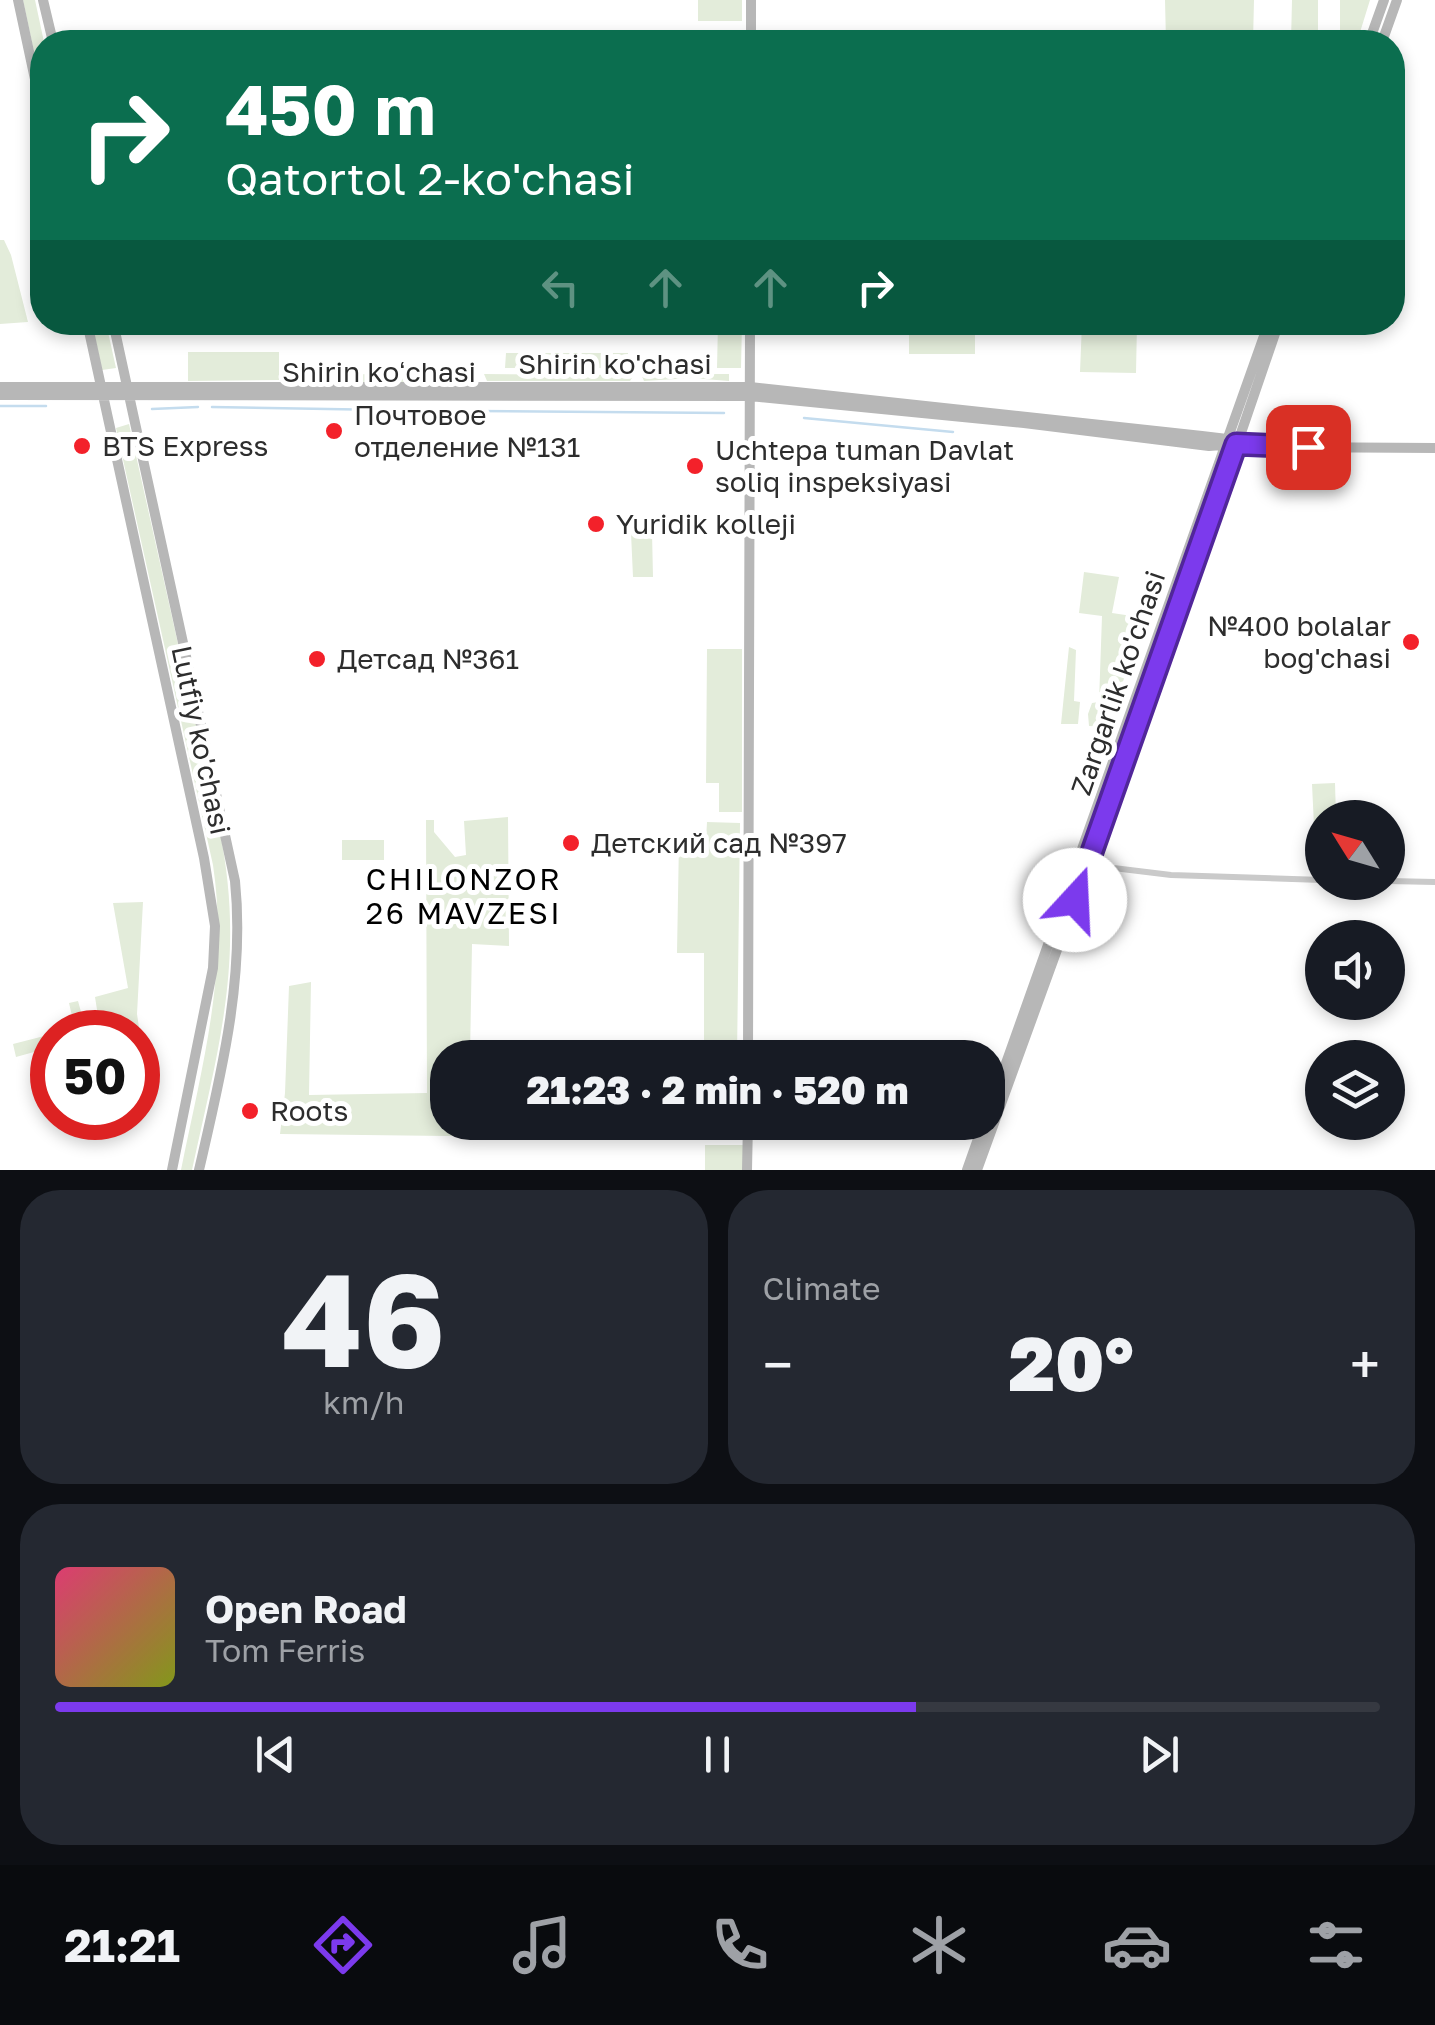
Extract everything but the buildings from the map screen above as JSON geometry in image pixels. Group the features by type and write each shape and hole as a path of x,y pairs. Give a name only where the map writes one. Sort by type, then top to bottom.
{"main road":[{"path":"18,0 30,56"},
{"path":"43,0 50,30"},
{"path":"751,0 751,30"},
{"path":"1374,30 1384,0"},
{"path":"1386,30 1397,0"},
{"name":"Lutfiy ko'chasi","path":"90,335 204,858 215,926 208,1009 172,1170"},
{"name":"Lutfiy ko'chasi","path":"116,335 237,896 237,976 199,1170"},
{"path":"748,1040 750,335"},
{"name":"Zargarlik ko'chasi","path":"978,1170 1088,865 1265,335"},
{"name":"Zargarlik ko'chasi","path":"1005,1067 1229,444 1274,335"},
{"name":"Shirin ko'chasi","path":"0,391 750,392 1229,444 1435,448"},
{"path":"748,1140 748,1170"},
{"path":"967,1170 978,1140"}],"street":[{"path":"1088,865 1171,875 1305,879"},
{"path":"1405,881 1435,882"}],"green space":[{"path":"23,0 35,0 41,30 30,33"},
{"path":"698,0 742,0 742,21 698,21"},
{"path":"1165,0 1254,0 1253,30 1166,30"},
{"path":"1292,0 1318,0 1318,30 1291,30"},
{"path":"1340,0 1370,0 1361,30 1340,30"},
{"path":"0,240 4,240 11,255 28,322 0,324"},
{"path":"95,335 109,335 116,368 102,370"},
{"path":"718,335 742,335 741,368 717,368"},
{"path":"909,335 975,335 975,354 909,354"},
{"path":"1082,335 1137,335 1136,373 1080,372"},
{"path":"188,352 279,352 279,380 188,381"},
{"path":"506,353 628,353 627,368 505,368"},
{"path":"474,373 467,382 294,383 291,375"},
{"path":"484,374 634,375 630,381 487,381"},
{"path":"641,374 729,374 729,381 644,381"},
{"path":"129,424 227,874 230,918 226,1000 192,1170 181,1170 211,1018 218,943 217,904 213,865 116,428"},
{"path":"652,532 653,577 633,577 631,533"},
{"path":"1084,572 1119,577 1112,613 1139,617 1147,596 1154,598 1106,727 1089,726 1092,703 1099,702 1102,616 1079,613"},
{"path":"1069,647 1076,650 1074,701 1080,702 1078,724 1061,724"},
{"path":"707,649 742,649 742,812 719,812 719,783 706,783"},
{"path":"1335,783 1336,800 1313,800 1312,784"},
{"path":"508,817 509,946 472,944 470,1040 430,1040 430,1136 280,1134 289,986 311,982 309,1095 427,1093 426,820 434,820 434,832 455,857 466,855 464,821"},
{"path":"707,822 740,823 737,1040 704,1040 704,953 677,953 679,840 706,840"},
{"path":"342,840 384,840 384,860 342,860"},
{"path":"143,902 137,1010 97,1010 95,997 128,988 113,903"},
{"path":"78,1001 80,1010 71,1010 69,1003"},
{"path":"30,1040 30,1053 16,1057 13,1044"},
{"path":"705,1145 743,1145 743,1170 705,1170"}],"waterway":[{"path":"0,406 46,406"},
{"path":"152,409 198,407"},
{"path":"212,407 445,411"},
{"path":"474,411 724,413"},
{"path":"804,418 953,432"}],"place":[{"name":"Почтовое отделение №131","path":"334,431"},
{"name":"BTS Express","path":"82,446"},
{"name":"Uchtepa tuman Davlat soliq inspeksiyasi","path":"695,466"},
{"name":"Yuridik kolleji","path":"596,524"},
{"name":"№400 bolalar bog'chasi","path":"1411,642"},
{"name":"Детсад №361","path":"317,659"},
{"name":"Детский сад №397","path":"571,843"},
{"name":"Roots","path":"250,1111"}],"district":[{"name":"CHILONZOR 26 MAVZESI","path":"464,897"}],"route":[{"path":"1075,900 1236,444 1308,447"}]}
